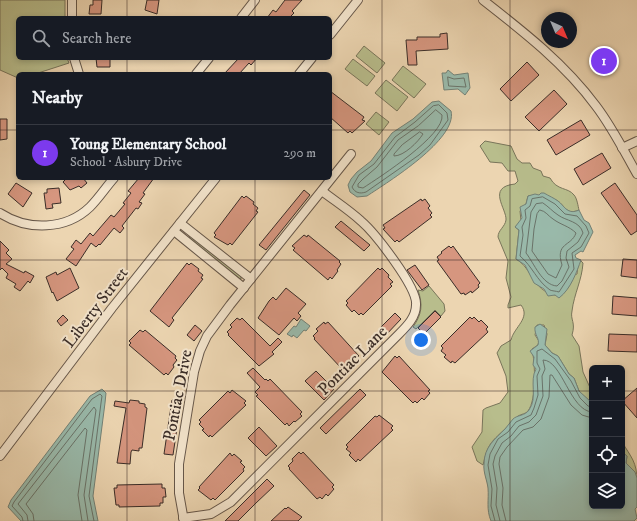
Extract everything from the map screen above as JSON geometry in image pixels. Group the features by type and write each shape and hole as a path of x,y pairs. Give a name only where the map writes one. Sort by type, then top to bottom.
{"street":[{"path":"72,0 72,16"},
{"path":"243,16 255,0"},
{"path":"332,32 358,0"},
{"path":"483,0 534,41 562,66 597,107 637,174"},
{"path":"75,60 78,72"},
{"path":"198,72 207,60"},
{"path":"301,72 310,60"},
{"path":"622,148 637,141"},
{"name":"Pontiac Drive","path":"332,178 351,154"},
{"path":"0,213 13,220 29,225 51,226 62,223 73,219 90,208 112,180"},
{"name":"Liberty Street","path":"0,456 112,308 214,180"},
{"name":"Pontiac Drive","path":"183,520 179,493 179,464 195,365 200,351 207,336 331,180"},
{"name":"Pontiac Lane","path":"183,520 211,514 231,502 402,330 414,314 416,300 413,290 376,238 359,219 322,191"},
{"path":"180,223 251,279"},
{"path":"174,231 244,288"}],"green space":[{"path":"0,0 65,0 65,16 16,16 16,60 68,60 69,63 41,72 16,72 16,77 0,70"},
{"path":"364,46 385,63 377,73 356,56"},
{"path":"353,59 375,76 367,86 345,69"},
{"path":"403,66 426,84 414,98 392,80"},
{"path":"386,80 408,97 397,111 375,93"},
{"path":"376,112 389,122 379,135 366,124"},
{"path":"485,141 511,146 517,159 522,163 530,163 533,168 541,171 543,176 550,178 556,185 569,191 576,198 579,210 571,212 556,200 542,196 528,196 526,204 520,211 521,221 515,227 519,230 516,259 522,263 542,289 555,295 568,288 574,275 577,274 578,264 581,261 583,263 572,311 572,335 579,346 583,372 589,385 589,403 579,391 574,378 569,374 558,356 552,353 545,345 547,334 544,325 537,325 535,335 539,341 538,345 532,349 534,362 534,390 531,405 527,412 519,415 493,441 486,452 483,465 477,461 472,447 482,432 483,410 500,403 508,392 506,376 497,353 501,346 511,340 523,318 524,310 521,305 508,308 511,297 506,278 508,261 498,237 499,232 506,220 500,194 502,189 506,186 515,184 518,181 515,171 508,171 502,163 490,162 480,146"},
{"path":"190,236 241,276 241,279 189,239"},
{"path":"429,286 444,304 445,311 441,316 435,310 416,329 413,327 421,309 421,300 418,290 423,291"},
{"path":"625,447 635,464 637,481 632,469 626,463 627,456 625,454"}],"water":[{"path":"448,70 454,75 468,73 470,88 465,95 458,89 444,90 442,73 446,73"},
{"path":"439,101 451,111 450,122 444,134 433,147 420,159 367,196 357,197 350,192 348,185 351,179 371,161 392,133 413,119 432,102"},
{"path":"544,193 556,200 569,211 572,212 579,210 584,220 589,223 593,232 583,252 581,251 575,255 576,258 581,260 570,285 559,298 555,295 548,296 544,289 534,283 525,265 516,259 519,230 515,227 522,218 520,207 526,204 528,196 535,194 539,195"},
{"path":"301,319 310,326 306,331 304,330 297,338 293,335 292,337 287,334 294,326 296,327"},
{"path":"540,324 547,329 545,345 552,353 558,356 569,374 574,378 579,391 589,400 589,509 625,509 625,454 627,456 626,463 635,472 637,478 637,507 635,509 637,518 634,521 491,521 488,508 488,488 484,470 484,458 488,448 513,419 527,412 532,405 533,379 536,369 533,365 534,357 530,351 538,345 535,327"},
{"path":"102,389 106,393 93,496 98,521 21,521 8,507 11,500 90,396"}],"building":[{"path":"93,0 102,0 101,14 89,14 90,5 93,5"},
{"path":"147,0 159,0 157,14 145,10"},
{"path":"285,0 302,0 292,11 294,13 291,16 268,16 273,10 276,12"},
{"path":"447,33 448,49 416,51 417,65 408,65 406,40 417,40 417,37 440,37 440,34"},
{"path":"96,60 110,60 110,67 97,67"},
{"path":"237,60 255,60 251,65 249,63 241,72 226,72"},
{"path":"527,62 539,75 511,101 500,89"},
{"path":"554,90 567,104 539,131 525,117"},
{"path":"332,93 364,117 362,120 365,121 352,133 350,131 348,133 332,119"},
{"path":"0,119 7,119 7,139 0,140"},
{"path":"581,120 590,135 556,155 547,140"},
{"path":"602,153 611,168 583,185 574,169"},
{"path":"65,180 85,180 87,183 81,188 79,186 70,190 63,182"},
{"path":"137,180 153,180 143,193 145,194 139,202 142,203 138,209 136,208 122,226 124,228 120,233 114,228 100,245 99,244 96,247 91,243 76,266 66,259 74,249 71,247 76,240 81,244 90,233 93,236 111,215 114,217 125,204 123,203 131,193 128,191"},
{"path":"16,183 32,193 23,207 8,194"},
{"path":"615,183 637,215 637,231 631,235 601,193"},
{"path":"59,188 61,203 52,204 53,208 46,209 44,193 47,193 47,189"},
{"path":"304,190 310,195 266,250 259,245"},
{"path":"242,196 244,198 246,196 254,202 253,204 258,208 256,211 258,212 232,245 230,243 228,245 214,237 216,235 214,233"},
{"path":"421,199 422,201 425,199 430,206 428,208 432,213 430,215 432,217 399,242 397,240 395,242 383,229 385,228 383,225"},
{"path":"341,221 370,245 364,251 335,227"},
{"path":"304,235 307,237 308,235 340,261 339,262 341,264 337,270 338,271 332,279 330,277 328,280 293,250 295,248 292,246"},
{"path":"0,241 9,250 6,253 12,259 6,264 34,276 30,283 28,281 20,291 14,287 16,284 6,278 8,274 2,268 0,270"},
{"path":"449,246 451,248 453,246 480,283 478,285 479,287 472,293 471,291 465,295 464,293 461,294 437,261 439,260 437,257 442,253 441,252"},
{"path":"623,259 637,260 637,278 621,276"},
{"path":"187,263 189,265 191,263 199,269 198,271 203,275 201,278 203,279 172,318 174,320 169,327 150,311"},
{"path":"415,265 429,285 422,290 407,270"},
{"path":"70,268 79,288 57,301 53,292 52,293 46,277 56,272 57,275"},
{"path":"378,268 380,270 382,268 389,275 388,277 393,282 390,284 392,286 363,315 361,313 359,315 354,310 352,312 346,305 348,303 346,301"},
{"path":"286,288 306,304 298,313 301,316 297,321 294,318 279,335 258,318 269,301 273,297 276,300"},
{"path":"613,296 637,298 637,316 612,314"},
{"path":"435,311 441,317 424,334 418,328"},
{"path":"395,313 401,319 384,337 378,330"},
{"path":"63,315 68,320 61,326 57,321"},
{"path":"470,317 472,319 474,317 479,322 481,320 488,327 486,329 488,332 455,363 452,361 451,363 444,357 446,355 441,351 443,348 441,346"},
{"path":"237,318 240,320 242,318 270,346 278,338 282,342 272,352 274,354 259,366 228,335 229,334 227,332 232,327 230,325"},
{"path":"324,322 325,324 328,322 359,356 357,357 359,359 352,366 351,364 346,369 344,367 342,369 314,339 315,338 313,336 318,331 316,329"},
{"path":"195,325 202,331 194,341 187,335"},
{"path":"140,330 143,332 145,330 176,356 175,358 177,360 168,375 166,373 164,375 129,345 131,343 129,341"},
{"path":"609,334 637,335 637,352 608,351"},
{"path":"395,356 397,358 399,356 430,390 428,391 430,393 424,400 422,398 417,403 415,401 413,403 382,372"},
{"path":"253,368 265,380 266,379 268,381 270,379 302,412 300,414 302,416 289,426 287,423 285,425 256,396 258,395 255,392 260,387 247,373"},
{"path":"316,371 334,389 324,400 305,381"},
{"path":"637,388 637,418 625,404 625,398"},
{"path":"360,389 366,395 326,434 320,428"},
{"path":"232,390 246,401 244,403 246,405 212,437 210,435 209,437 202,430 204,429 199,424 201,422 199,420 228,391 230,393"},
{"path":"130,400 139,401 139,403 145,404 145,407 147,408 142,448 139,448 139,451 132,450 130,464 117,463 126,408 114,406 115,401 129,403"},
{"path":"172,400 181,401 173,455 164,454"},
{"path":"379,415 393,426 391,428 393,430 360,461 358,459 356,462 349,455 351,453 346,449 348,447 346,445 375,416 377,417"},
{"path":"259,427 277,446 266,456 248,438"},
{"path":"299,452 301,454 303,452 334,485 332,487 334,489 328,496 326,494 322,499 320,497 317,499 289,469 290,468 288,466 293,461 292,459"},
{"path":"230,453 232,456 234,454 242,461 240,462 245,467 243,469 244,471 215,500 213,498 211,500 198,490 200,488 199,487"},
{"path":"267,479 274,486 238,521 225,521"},
{"path":"162,484 162,488 165,488 166,497 163,497 163,503 160,503 160,506 119,507 119,505 116,505 114,488 117,488 117,485"},
{"path":"288,507 302,517 298,521 271,521 285,508 286,509"}],"place":[{"name":"Young Elementary School","path":"604,61"}]}
